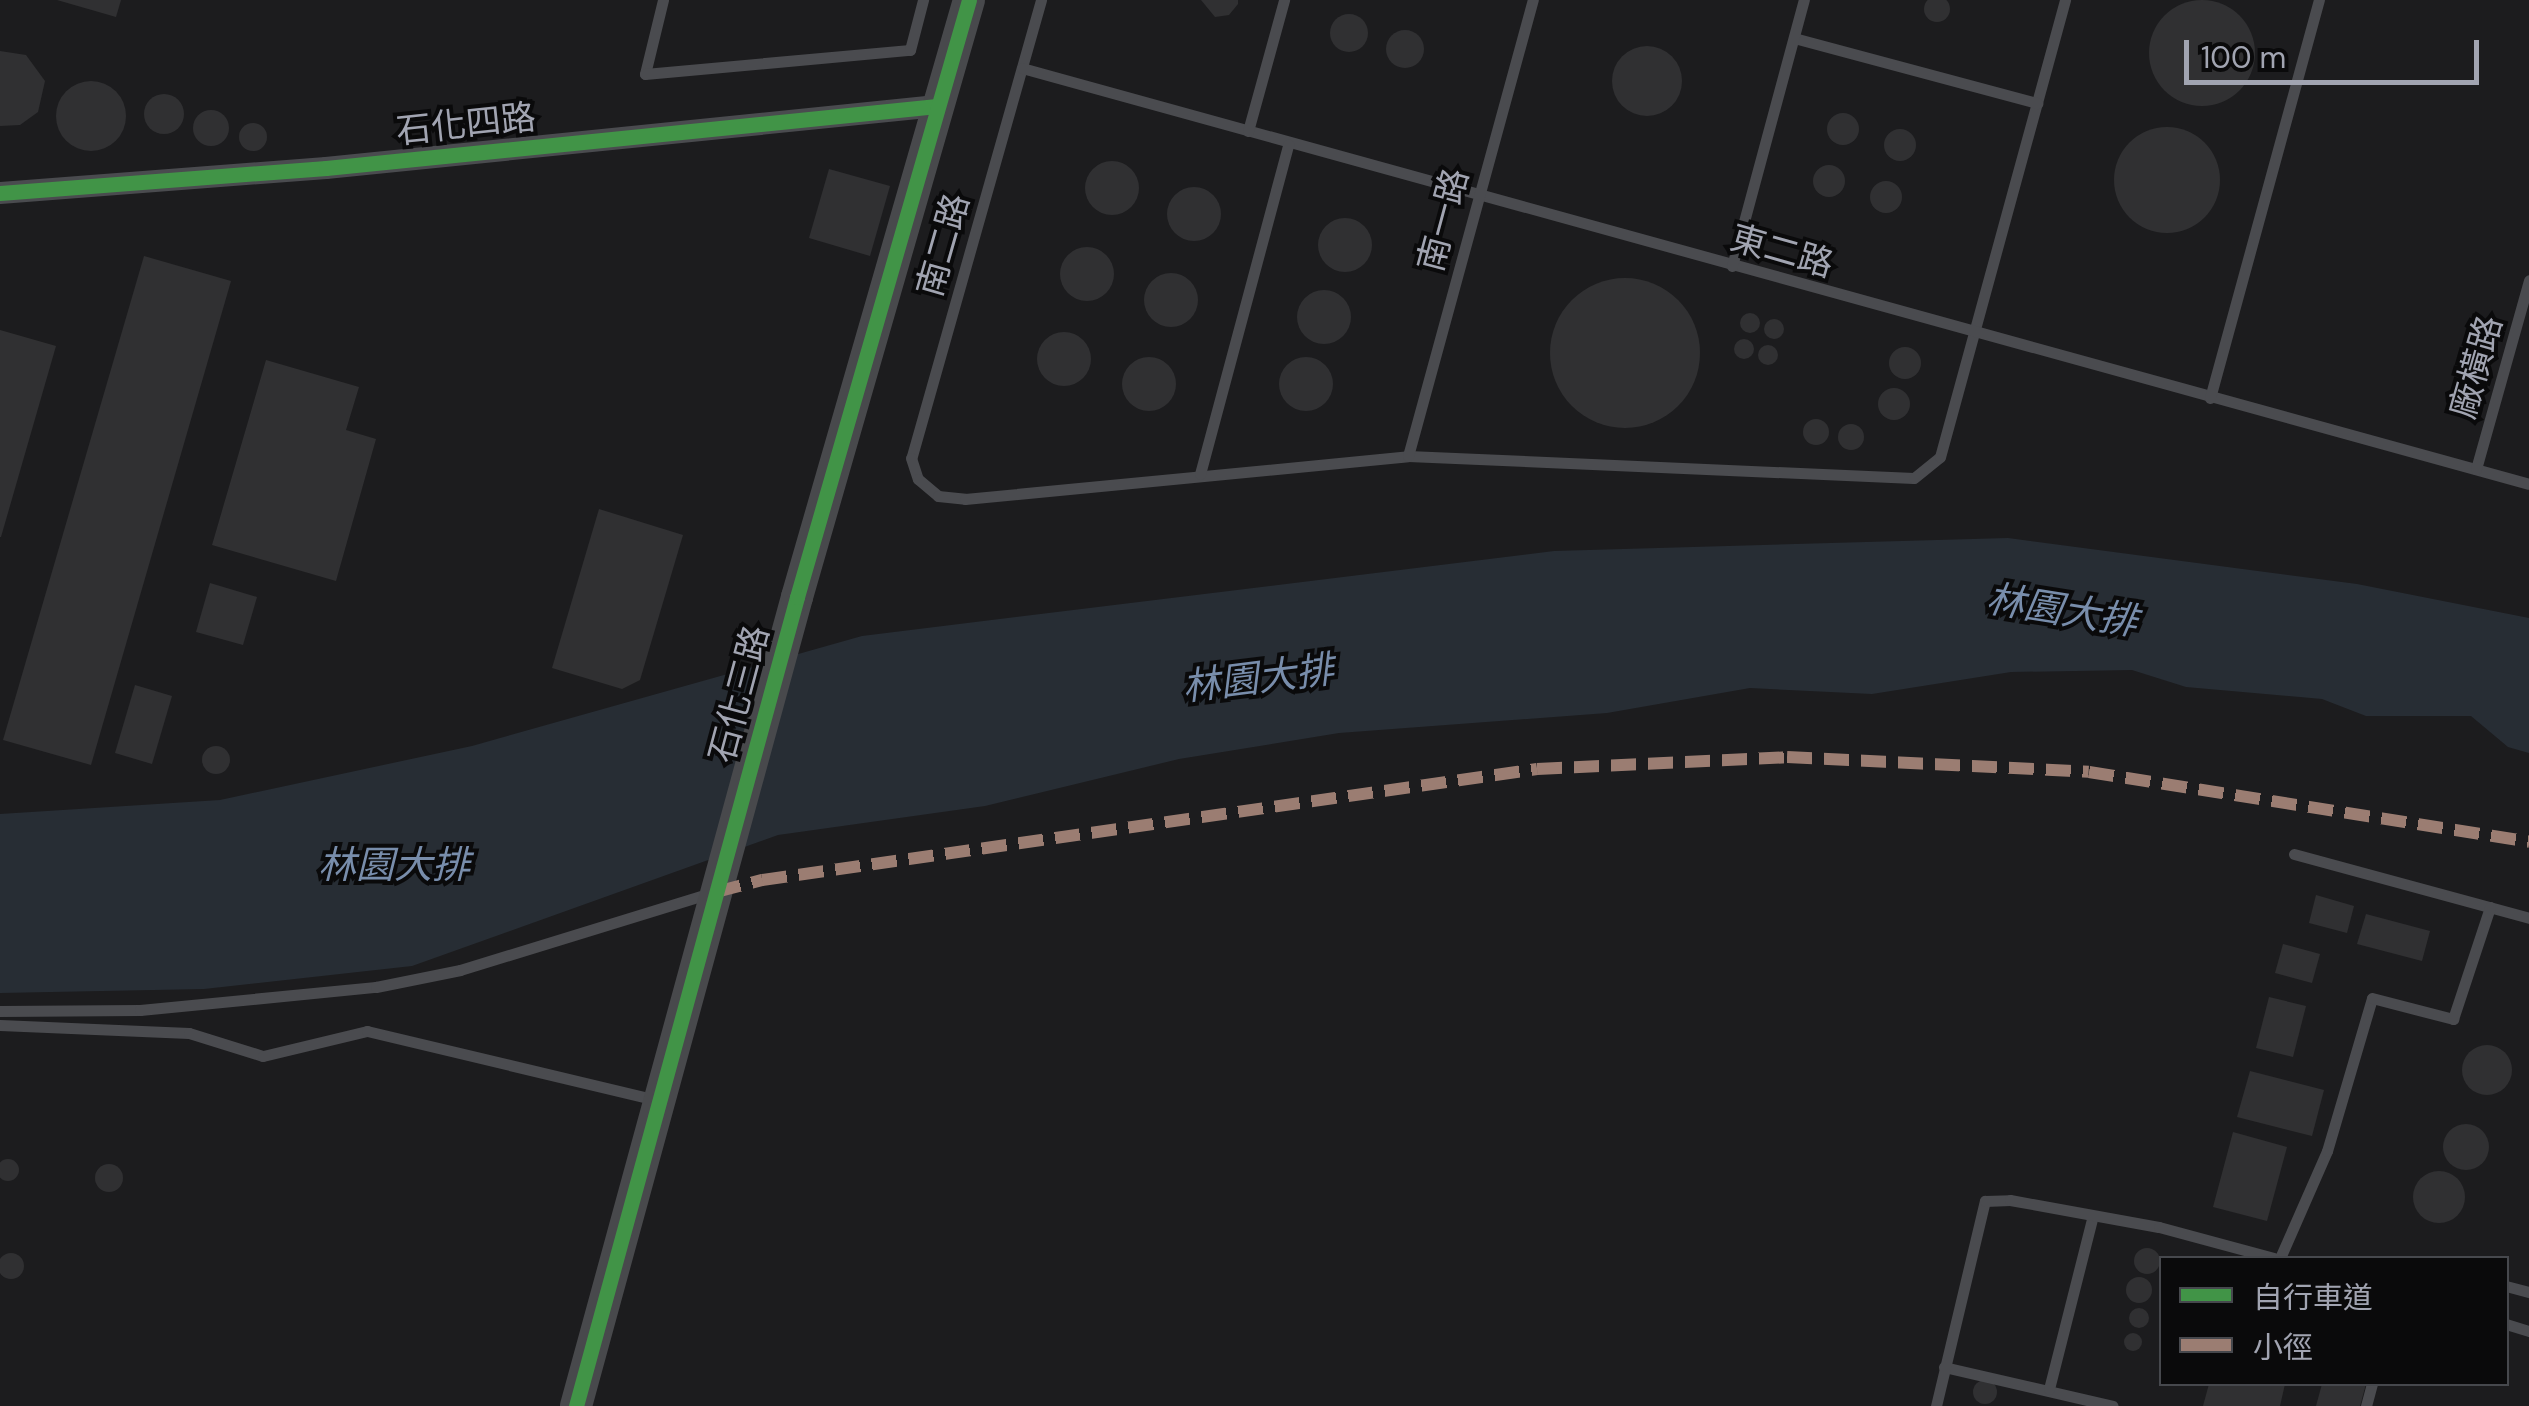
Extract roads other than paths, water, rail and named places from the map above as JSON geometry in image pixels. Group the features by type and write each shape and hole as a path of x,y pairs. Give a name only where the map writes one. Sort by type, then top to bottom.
{"street":[{"name":"石化三路","path":"576,1406 796,597 969,0"},
{"name":"石化四路","path":"0,193 326,168 937,106"}],"lane":[{"path":"664,0 644,74 910,50 923,0"},
{"name":"南二路","path":"1041,0 912,458 918,479 938,496 965,499 1200,474"},
{"path":"1248,130 1284,0"},
{"name":"南一路","path":"1408,456 1533,0"},
{"path":"1732,266 1804,0"},
{"path":"1288,145 1200,474 1408,456 1914,478 1940,457 2065,0"},
{"path":"2210,398 2319,0"},
{"path":"1794,38 2037,103"},
{"name":"東二路","path":"1022,68 1248,130 1288,145 2529,484"},
{"name":"廠橫路","path":"2476,469 2529,280"},
{"path":"2294,854 2529,918"},
{"path":"0,1011 157,1009 376,986 460,970 714,900"},
{"path":"2278,1256 2327,1152 2372,998 2453,1019 2490,907"},
{"path":"0,1025 189,1033 264,1056 367,1032 660,1101"},
{"path":"1936,1406 1985,1201 2010,1200 2092,1219 2159,1228 2269,1256"},
{"path":"2048,1390 2092,1219"},
{"path":"1944,1368 2048,1390 2079,1402 2113,1406"}],"water":[{"name":"林園大排","path":"2008,538 2357,584 2529,618 2529,753 2508,747 2471,716 2366,716 2322,699 2186,687 2132,670 2011,672 1872,694 1750,688 1607,713 1339,733 1179,759 985,806 778,835 412,966 204,989 0,993 0,814 220,800 472,746 862,636 1554,551"}]}
